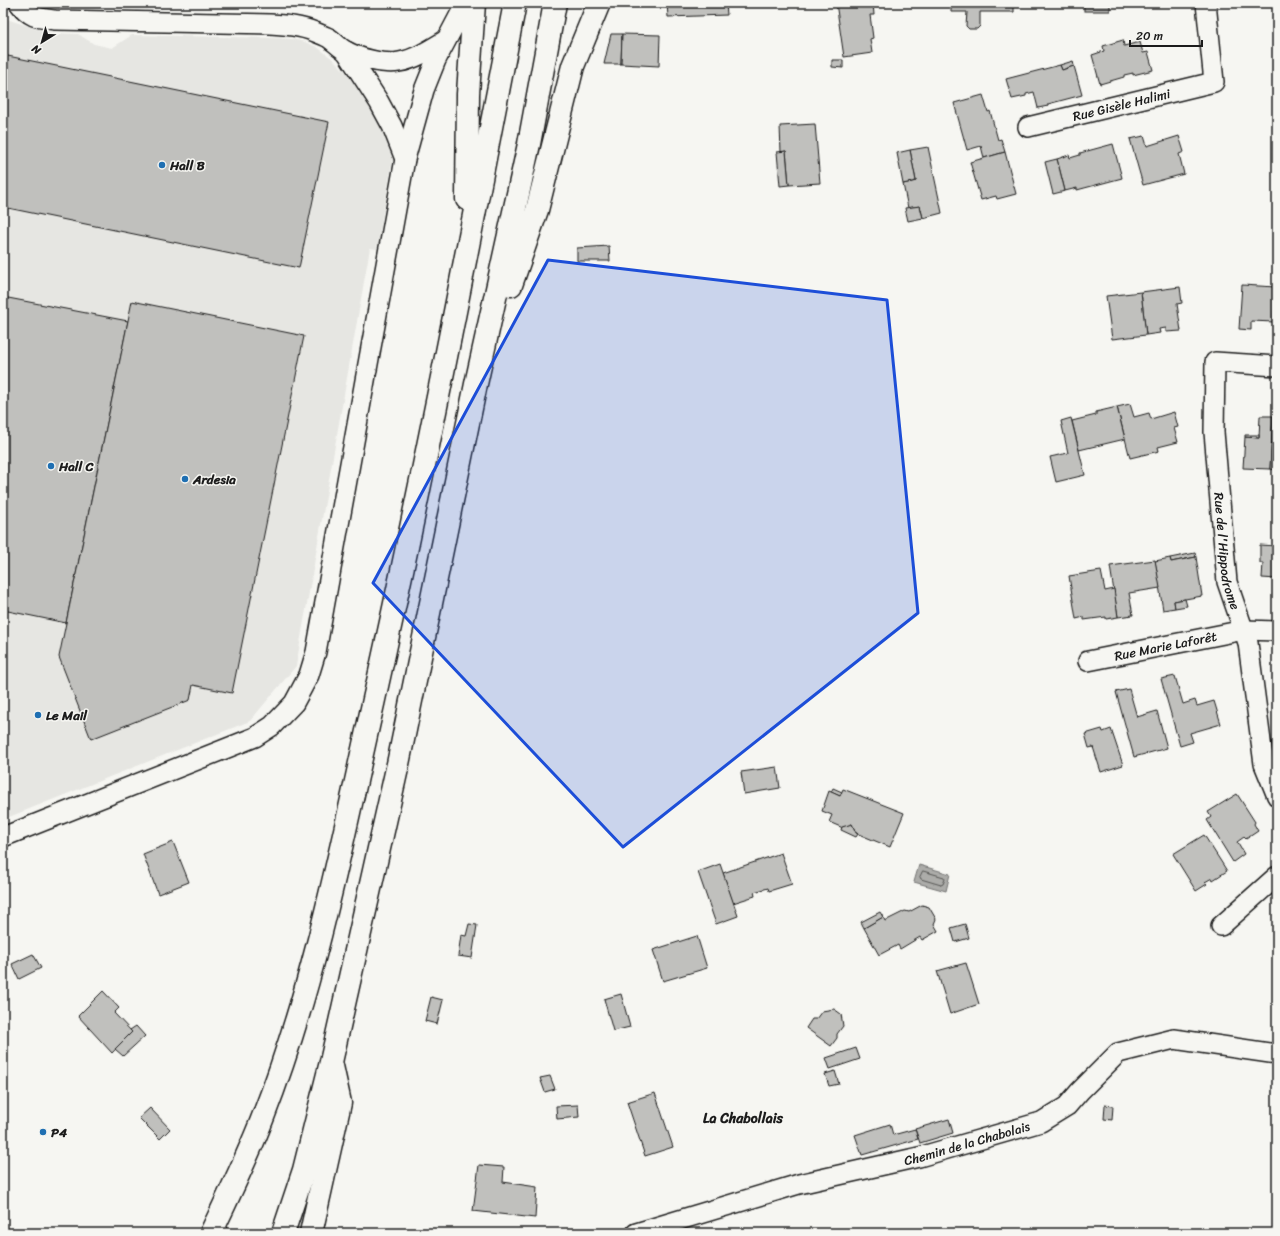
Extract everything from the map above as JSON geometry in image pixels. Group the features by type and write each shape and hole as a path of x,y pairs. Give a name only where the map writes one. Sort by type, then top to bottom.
{"highway":[{"path":"467,251 468,94 474,3"},
{"path":"211,1233 244,1164 264,1116 290,1038 332,887 382,662 448,348 515,3"},
{"path":"283,1233 304,1170 331,1062 398,764 476,384 530,144 555,3"},
{"path":"476,384 537,210 572,66 599,3"},
{"path":"311,1233 340,1103 331,1062"}],"street":[{"path":"19,3 26,12 35,16 55,20 270,24 302,27 329,38 346,51 377,62 387,63 399,62 421,55 446,40"},
{"path":"3,837 255,737 272,726 294,703 309,675 316,652 405,159 424,90 436,60 466,3"},
{"name":"Rue Gisèle Halimi","path":"1028,127 1214,82 1206,3"},
{"path":"346,51 392,126 405,159"},
{"name":"Rue de l'Hippodrome","path":"1277,366 1215,362 1214,432 1227,582 1248,643 1264,764 1277,796"},
{"name":"Rue Marie Laforêt","path":"1088,661 1244,630 1277,631"},
{"path":"1221,926 1277,876"},
{"name":"Chemin de la Chabolais","path":"636,1233 800,1184 919,1157 1041,1122 1067,1106 1118,1053 1174,1039 1277,1054"}],"highlighted area":[{"path":"548,260 887,300 918,613 623,847 373,583"}],"shaded area":[{"path":"3,18 50,33 78,34 94,44 112,48 132,35 279,38 305,42 317,47 334,60 362,91 384,130 393,159 377,249 370,248 296,666 250,721 4,819 3,818"}],"water":[{"path":"919,865 950,874 946,891 914,882"}],"building":[{"path":"667,3 726,3 727,15 668,17"},
{"path":"836,3 873,3 874,15 870,15 873,38 870,39 872,53 844,57"},
{"path":"951,3 1014,3 1014,12 980,12 980,26 977,29 969,29 966,26 967,12 951,12"},
{"path":"1084,3 1110,3 1110,11 1084,11"},
{"path":"611,34 622,34 621,64 604,64"},
{"path":"622,34 660,35 659,66 621,64"},
{"path":"1123,40 1124,46 1140,42 1143,53 1148,52 1153,70 1133,75 1133,73 1124,75 1124,77 1100,84 1092,55 1104,51 1103,46"},
{"name":"Hall B","path":"3,55 329,122 299,268 3,207"},
{"path":"832,60 843,60 843,68 832,67"},
{"path":"1073,61 1074,66 1062,70 1060,65"},
{"path":"1060,65 1062,70 1074,66 1082,95 1038,108 1034,92 1026,94 1026,96 1012,99 1006,79"},
{"path":"983,95 988,112 990,111 998,140 1001,139 1005,152 984,158 981,146 967,150 954,103"},
{"path":"815,124 820,183 789,185 786,151 781,152 780,126"},
{"path":"1144,136 1147,146 1179,136 1184,152 1179,154 1184,174 1143,185 1130,139"},
{"path":"1113,144 1122,178 1077,190 1077,188 1065,191 1057,159 1069,155 1070,158 1080,155 1080,153"},
{"path":"928,147 942,213 923,218 920,206 908,208 903,184 916,181 910,150"},
{"path":"910,150 916,181 903,184 897,153"},
{"path":"786,151 789,185 780,186 777,152"},
{"path":"1005,152 1016,194 997,199 996,196 981,200 970,162"},
{"path":"1057,159 1065,191 1053,194 1045,162"},
{"path":"920,206 923,218 908,221 905,208"},
{"path":"609,246 610,261 577,261 577,248"},
{"path":"1242,285 1276,287 1274,322 1251,321 1251,330 1239,329"},
{"path":"1180,287 1182,303 1177,304 1181,331 1166,332 1166,328 1159,329 1160,333 1146,335 1141,292"},
{"path":"1277,287 1277,332 1273,331"},
{"path":"1141,292 1146,335 1112,339 1106,296"},
{"name":"Hall C","path":"3,297 128,321 66,623 3,610"},
{"name":"Ardesia","path":"132,301 304,336 232,693 193,685 190,700 91,739 59,657"},
{"path":"1130,404 1134,417 1149,413 1151,419 1174,412 1178,427 1174,428 1178,442 1158,447 1159,451 1130,458 1117,407"},
{"path":"1117,407 1125,439 1079,450 1072,421 1096,415 1096,412"},
{"path":"1260,416 1273,416 1270,469 1243,468 1245,437 1259,438"},
{"path":"1273,416 1277,416 1277,470 1270,469"},
{"path":"1071,418 1085,475 1056,482 1050,457 1068,453 1061,421"},
{"path":"1245,435 1259,435 1259,438 1245,437"},
{"path":"1260,545 1277,546 1277,579 1262,578 1263,563 1260,563"},
{"path":"1195,553 1196,557 1171,562 1170,558"},
{"path":"1196,557 1202,596 1174,601 1175,608 1163,610 1155,561 1170,558 1171,562"},
{"path":"1155,560 1160,588 1129,593 1133,615 1118,617 1110,566"},
{"path":"1101,571 1105,591 1114,589 1118,617 1084,620 1084,617 1076,619 1069,576"},
{"path":"1185,599 1187,606 1175,608 1174,601"},
{"path":"1175,676 1183,704 1195,700 1197,706 1214,701 1221,724 1190,733 1193,742 1180,746 1161,679"},
{"path":"1129,689 1137,717 1157,711 1167,748 1134,757 1116,692"},
{"path":"1102,729 1103,732 1111,729 1123,765 1101,772 1093,747 1089,748 1085,734"},
{"path":"777,767 780,788 744,794 741,772"},
{"path":"833,788 842,792 840,796 831,792"},
{"path":"843,789 904,813 890,847 856,833 852,824 843,828 829,822 832,815 822,811 829,791 840,796"},
{"path":"1237,794 1255,822 1254,824 1258,831 1246,839 1244,837 1237,842 1244,854 1233,862 1207,820 1211,817 1208,812"},
{"path":"852,824 856,833 858,834 856,837 841,830 842,827"},
{"path":"1204,835 1227,871 1213,880 1212,878 1205,882 1207,884 1196,891 1173,854"},
{"path":"173,842 189,882 158,894 143,854"},
{"path":"781,853 792,884 769,891 768,888 754,892 755,896 733,903 723,873"},
{"path":"720,864 738,916 716,924 698,872"},
{"path":"922,905 929,907 936,919 934,924 938,931 922,940 920,937 900,949 898,945 879,955 864,928 883,917 885,921 905,911 909,912"},
{"path":"880,912 883,917 864,928 861,922"},
{"path":"469,924 477,925 472,958 458,956 461,935 466,936"},
{"path":"965,924 969,938 955,942 951,928"},
{"path":"697,936 707,968 663,981 653,950"},
{"path":"33,954 41,968 19,979 12,964"},
{"path":"966,963 979,1004 950,1014 937,971"},
{"path":"103,991 119,1008 114,1013 132,1032 112,1053 78,1016"},
{"path":"621,994 630,1027 613,1031 604,999"},
{"path":"431,997 443,1000 437,1024 425,1021"},
{"path":"834,1009 841,1014 843,1026 831,1046 806,1028 812,1019 816,1019 822,1011"},
{"path":"136,1026 145,1036 123,1056 115,1049 132,1032 130,1030"},
{"path":"856,1048 860,1059 830,1069 826,1058"},
{"path":"835,1071 839,1084 829,1086 825,1074"},
{"path":"550,1076 555,1089 545,1092 540,1078"},
{"path":"655,1093 673,1147 645,1156 627,1102"},
{"path":"578,1105 579,1117 557,1119 556,1106"},
{"path":"1105,1105 1113,1106 1112,1120 1104,1119"},
{"path":"150,1108 170,1129 160,1139 139,1118"},
{"path":"949,1119 953,1133 920,1143 915,1129"},
{"path":"890,1124 893,1135 915,1129 918,1139 862,1155 855,1135"},
{"path":"479,1165 504,1167 503,1182 537,1187 535,1218 473,1211"},
{"path":"686,1229 687,1233 673,1233"}],"place":[{"name":"Hall B","path":"162,165"},
{"name":"Hall C","path":"51,466"},
{"name":"Ardesia","path":"185,479"},
{"name":"Le Mail","path":"38,715"},
{"name":"P4","path":"43,1132"}],"district":[{"name":"La Chabollais","path":"743,1118"}]}
